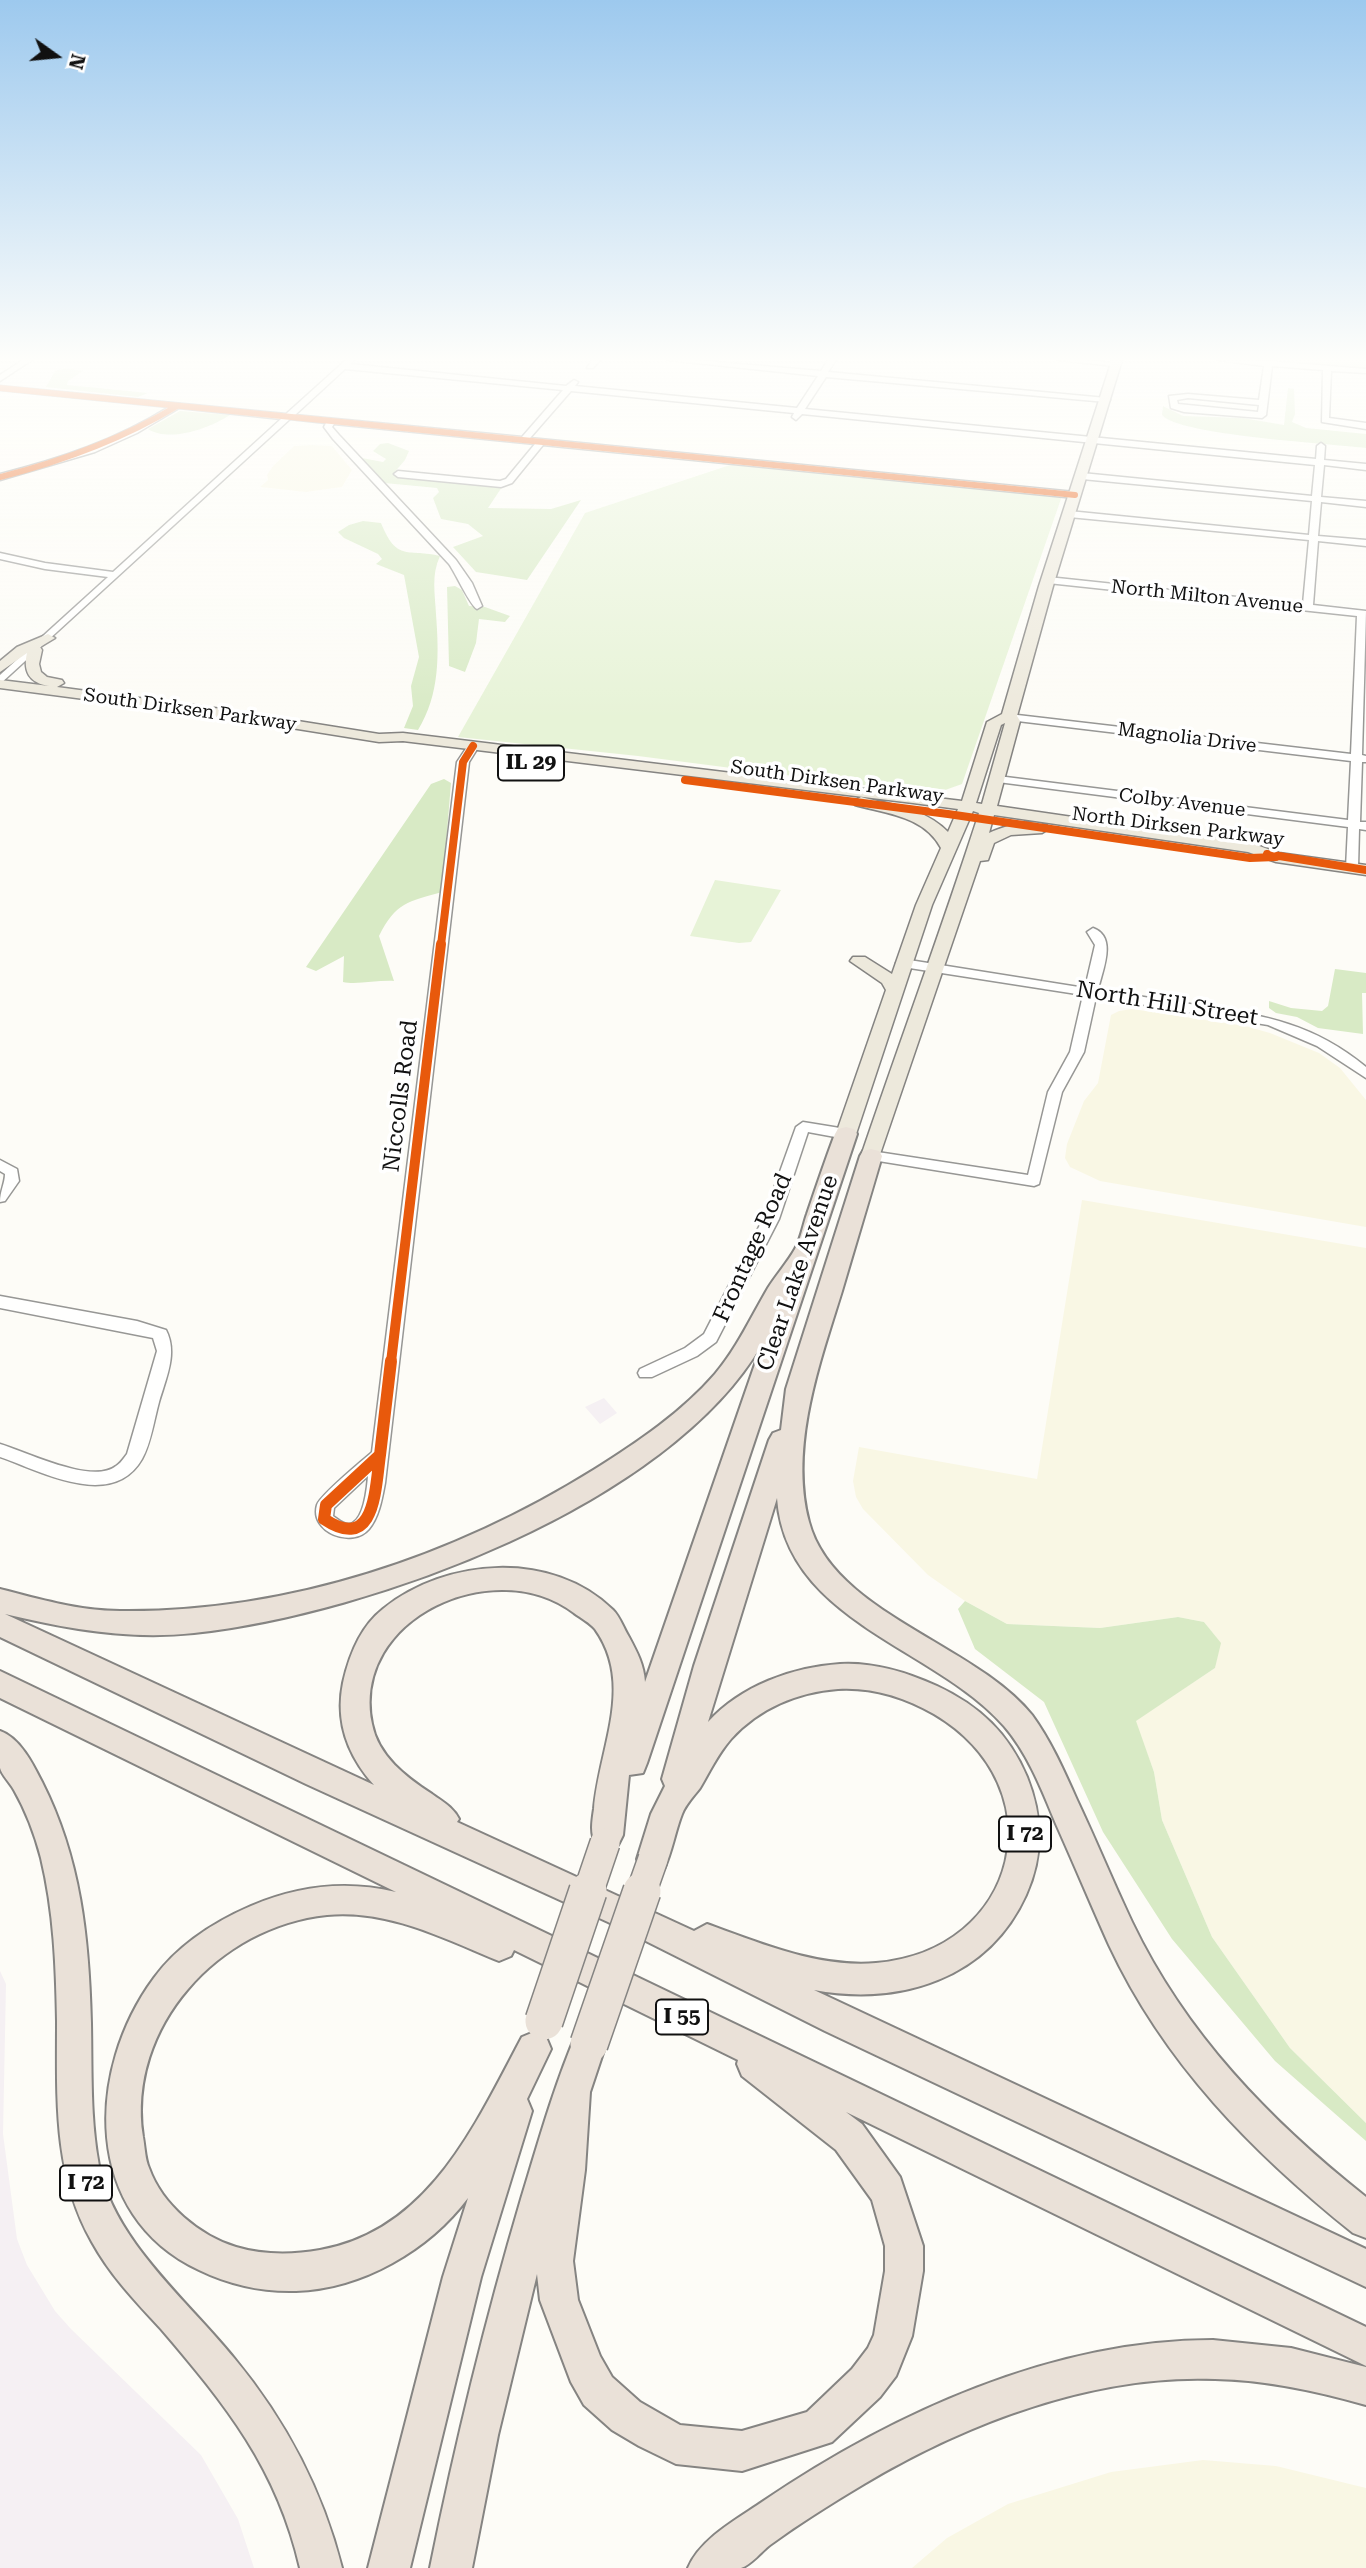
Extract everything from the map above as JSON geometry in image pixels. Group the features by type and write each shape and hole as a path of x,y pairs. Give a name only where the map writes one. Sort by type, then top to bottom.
{"highway":[{"name":"Clear Lake Avenue","path":"606,1839 846,1135"},
{"name":"Clear Lake Avenue","path":"669,1807 709,1666 872,1156"},
{"path":"0,1601 78,1619 118,1623 211,1620 312,1601 447,1557 570,1498 612,1472 694,1411 741,1358 786,1274 805,1253"},
{"path":"804,1373 789,1475 789,1496 794,1523 816,1564 869,1613 980,1687 1015,1718 1042,1756 1124,1939 1164,2015 1216,2083 1270,2140 1306,2173 1366,2220"},
{"path":"389,2568 462,2277 539,2035 606,1839 613,1778 629,1705 627,1662 608,1625 593,1609 564,1591 513,1578 472,1580 424,1594 386,1625 367,1649 357,1669 355,1712 359,1734 368,1756 397,1787 505,1859"},
{"path":"0,1624 317,1774 620,1911 837,2019 1366,2268"},
{"name":"I 72","path":"452,2568 502,2333 523,2253 573,2090 589,2044 653,1859 669,1807 714,1737 726,1723 767,1694 821,1678 848,1675 876,1678 914,1688 952,1708 995,1746 1006,1762 1024,1814 1025,1859 1009,1904 975,1941 954,1957 930,1968 876,1979 808,1973 620,1911"},
{"name":"I 55","path":"0,1684 1366,2347"},
{"name":"I 72","path":"0,1744 23,1773 36,1798 48,1826 65,1884 73,1964 75,2123 81,2169 92,2203 107,2233 128,2262 252,2410 280,2454 306,2510 321,2568"},
{"path":"539,2035 492,2129 467,2169 439,2205 415,2227 388,2245 329,2269 270,2273 247,2270 204,2254 178,2236 156,2214 138,2187 129,2166 121,2116 123,2085 128,2059 141,2028 158,1998 176,1976 201,1953 249,1921 279,1910 328,1900 384,1906 436,1918 530,1959 589,1972"},
{"path":"573,2090 567,2170 554,2260 559,2300 569,2333 598,2392 626,2416 676,2444 742,2451 818,2428 866,2382 882,2362 893,2336 900,2304 905,2246 897,2218 887,2190 849,2137 775,2078 699,2025"},
{"path":"709,2568 775,2515 825,2484 903,2443 1027,2390 1092,2371 1163,2360 1225,2361 1285,2366 1366,2386"}],"main road":[{"name":"Clear Lake Avenue","path":"1009,717 1048,580 1081,480"},
{"path":"0,668 22,650 48,638"},
{"path":"35,650 32,670 40,679 94,688 127,701"},
{"name":"South Dirksen Parkway","path":"0,683 379,738 395,745 470,750 913,798 987,814"},
{"name":"Clear Lake Avenue","path":"846,1135 895,990 934,910 937,888 935,877 960,808 994,722 1009,717"},
{"name":"Clear Lake Avenue","path":"872,1156 892,1095 944,969 953,920 997,783 1013,721 1009,717"},
{"path":"913,798 938,798 962,790 979,744 988,741"},
{"name":"South Dirksen Parkway","path":"470,750 861,802 960,808"},
{"path":"997,783 1007,801 1024,810 1117,824 1136,831"},
{"path":"861,802 935,825 943,834 948,847"},
{"name":"North Dirksen Parkway","path":"987,814 1042,828 1250,858 1276,857 1359,869"},
{"name":"North Dirksen Parkway","path":"987,814 1136,831 1251,848 1276,857"},
{"path":"953,920 964,913 987,840 1008,830 1042,828"},
{"path":"859,961 889,980 895,990"},
{"path":"892,1095 888,1073 909,964"}],"street":[{"path":"0,683 218,480"},
{"path":"375,480 460,570 477,606"},
{"path":"458,480 501,484 510,480"},
{"path":"919,480 1075,495"},
{"path":"1121,480 1366,504"},
{"path":"1308,607 1319,480"},
{"path":"1069,514 1366,543"},
{"path":"0,556 45,566 114,575"},
{"name":"North Milton Avenue","path":"1048,580 1364,613"},
{"path":"1359,869 1353,825 1361,759 1364,613"},
{"name":"Magnolia Drive","path":"1009,717 1361,759"},
{"name":"Niccolls Road","path":"380,1455 463,762 470,750"},
{"name":"Colby Avenue","path":"997,783 1366,826"},
{"path":"872,1156 1034,1181 1055,1092 1077,1052 1101,945 1099,937 1093,932"},
{"name":"North Hill Street","path":"909,964 1271,1021 1325,1044 1345,1056 1366,1074"},
{"name":"Frontage Road","path":"646,1373 691,1352 710,1338 771,1219 803,1127 846,1135"},
{"path":"0,1197 12,1181 6,1168"},
{"path":"0,1302 137,1327 160,1334 165,1351 135,1455 123,1471 100,1480 84,1479 0,1450"}],"shaded area":[{"path":"268,480 346,480 342,487 306,492 260,487"},
{"path":"1132,1009 1245,1026 1270,1033 1319,1053 1340,1068 1366,1100 1366,1227 1100,1181 1070,1167 1065,1158 1067,1144 1084,1101 1098,1083 1111,1015"},
{"path":"1082,1200 1366,1248 1366,2123 1290,2048 1212,1937 1162,1820 1154,1772 1135,1721 1215,1668 1220,1643 1204,1622 1178,1617 1100,1628 1007,1624 965,1601 928,1575 863,1509 856,1497 853,1481 859,1447 1037,1479"},
{"path":"604,1398 617,1413 600,1424 585,1407"},
{"path":"0,1971 6,1984 3,2134 17,2239 27,2265 55,2311 71,2329 201,2455 238,2519 254,2568 0,2568"},
{"path":"1203,2460 1276,2466 1366,2488 1366,2568 912,2568 947,2538 1008,2504 1111,2472"}],"green space":[{"path":"381,480 442,480 502,487 488,508 551,509 581,500 527,580 476,572 453,547 483,536 468,524 441,519 433,498 439,492 437,488 384,483"},
{"path":"685,480 902,480 1062,496 962,784 934,794 638,756 458,737 585,513"},
{"path":"363,521 381,523 393,544 405,552 440,556 434,585 438,644 436,674 431,702 418,730 404,728 413,706 411,686 419,657 404,575 376,564 382,559 378,554 344,538 338,532"},
{"path":"455,586 462,590 469,606 485,607 510,616 505,622 479,619 476,643 465,672 449,666 447,587"},
{"path":"444,779 451,783 442,892 404,905 391,916 379,936 394,981 343,982 344,956 316,971 306,967 431,784"},
{"path":"715,880 781,890 751,942 739,943 690,936"},
{"path":"1335,969 1366,973 1366,993 1362,993 1363,1034 1318,1028 1297,1017 1276,1013 1269,1008 1269,1001 1291,1008 1322,1011 1328,1006"},
{"path":"965,1601 1007,1624 1100,1628 1178,1617 1204,1622 1221,1643 1215,1668 1136,1721 1154,1772 1162,1820 1212,1937 1290,2048 1366,2123 1366,2141 1275,2061 1172,1939 1103,1832 1044,1702 975,1649 958,1609"}],"cycle path":[{"path":"923,480 1075,495"},
{"path":"380,1455 326,1505 324,1519 340,1530 353,1531 362,1525 373,1499 380,1455 463,762 473,746"},
{"path":"685,780 948,814 1250,858 1276,857"},
{"path":"1267,854 1366,870"}]}
